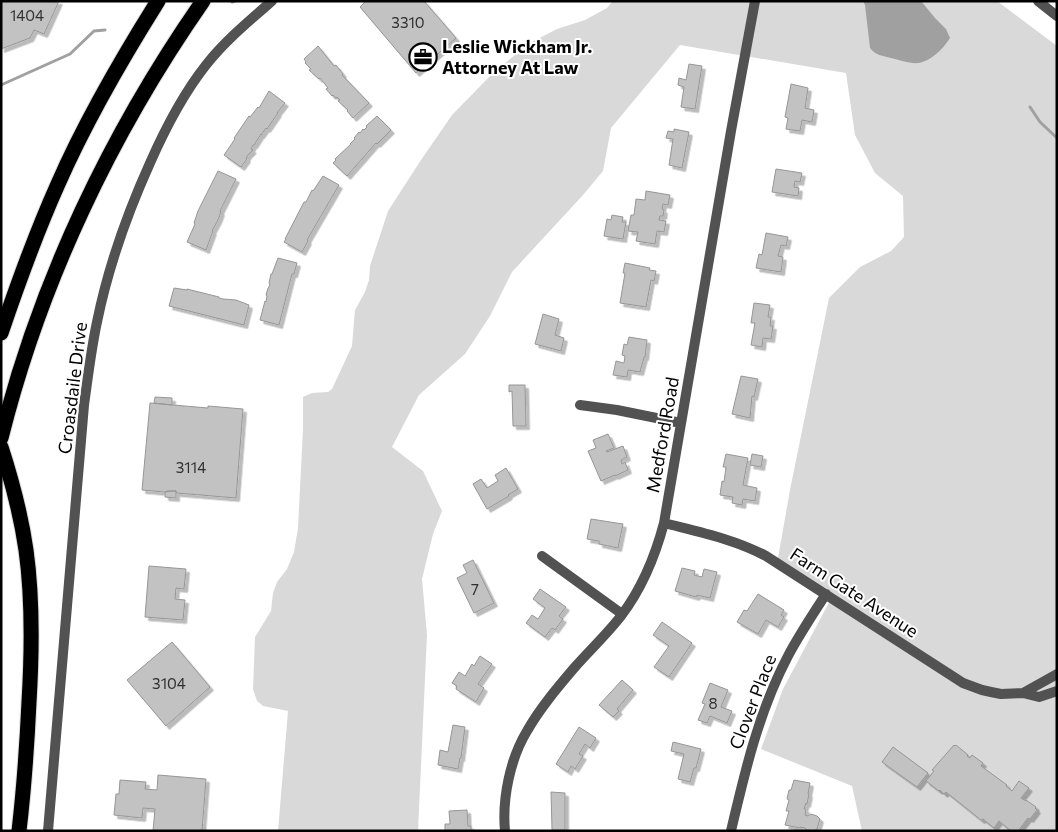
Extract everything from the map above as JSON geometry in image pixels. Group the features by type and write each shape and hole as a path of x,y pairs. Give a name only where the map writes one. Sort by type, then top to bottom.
{"highway":[{"path":"129,48 152,1"},
{"path":"1,333 28,254 58,183 105,89 158,1"},
{"path":"1,438 21,367 38,318 98,177 132,114 203,1"},
{"path":"1,447 22,522 29,578 32,646 29,717 19,831"}],"street":[{"name":"Croasdaile Drive","path":"48,831 84,405 96,323 108,276 139,187 166,129 186,94 196,78 218,51 272,1"},
{"name":"Medford Road","path":"505,831 504,805 511,772 526,732 576,666 605,636 642,584 651,564 664,523 755,1"},
{"path":"1038,1 1057,16"},
{"path":"580,405 617,410 681,423"},
{"name":"Farm Gate Avenue","path":"664,523 728,539 784,566 963,683 1001,694 1023,693 1039,697 1057,691"},
{"path":"542,556 622,614"},
{"name":"Clover Place","path":"731,831 755,737 771,695 788,656 826,594"},
{"name":"Farm Gate Avenue","path":"1023,693 1057,674"}],"shaded area":[{"path":"613,1 997,1 1057,46 1057,831 862,831 852,786 761,749 783,689 833,595 778,558 829,298 860,267 891,251 904,237 903,196 875,173 855,135 846,73 680,45 611,128 603,171 512,272 490,316 465,354 419,395 392,447 423,471 442,511 433,534 422,579 427,635 418,831 278,831 288,711 263,706 257,701 253,689 255,637 271,611 273,593 277,582 287,569 294,552 298,528 303,397 312,393 328,392 332,389 352,346 355,310 369,280 370,266 388,211 452,115 492,74 528,44 557,29 585,20 607,8"},
{"path":"863,1 921,1 946,29 950,38 937,54 919,63 879,55 870,48"}],"building":[{"path":"1,1 59,1 44,34 34,30 30,38 1,49"},
{"path":"366,1 424,1 456,38 416,73 360,7"},
{"path":"318,46 369,103 353,118 348,110 338,101 340,100 332,96 320,78 309,70 311,69 305,63 304,59"},
{"path":"689,64 702,66 695,109 681,107 684,87 678,85 679,78 686,80"},
{"path":"791,84 808,88 805,108 814,110 812,122 802,120 800,131 786,129 788,118 785,117"},
{"path":"269,91 285,103 253,145 251,149 253,150 241,167 224,155 249,116 259,108"},
{"path":"377,116 391,130 376,143 347,176 333,163 335,159 351,144 359,132 364,130"},
{"path":"674,129 689,132 682,168 669,165 673,139 666,138 668,131 674,132"},
{"path":"776,169 802,173 800,182 795,181 794,187 799,188 798,196 772,192"},
{"path":"218,171 236,179 220,211 206,250 187,242 195,224 198,211"},
{"path":"323,176 339,185 302,252 284,242 304,202 306,202 312,190"},
{"path":"646,191 670,195 668,205 663,204 663,216 660,216 659,220 666,221 664,232 657,231 655,244 636,241 638,232 628,231 631,215 634,215 636,199 645,200"},
{"path":"612,215 623,217 622,222 626,222 623,239 604,236 607,219 611,220"},
{"path":"766,233 788,237 786,246 781,245 778,256 783,257 781,272 756,268 759,254 762,255"},
{"path":"278,258 297,263 294,274 292,274 279,325 260,320 266,302 271,274"},
{"path":"625,263 656,271 654,281 651,280 646,307 620,303"},
{"path":"174,288 236,300 249,305 244,325 169,306"},
{"path":"754,303 770,305 768,317 771,317 770,326 773,326 771,339 763,338 762,347 751,345 755,323 751,323"},
{"path":"543,314 559,319 555,335 564,338 561,351 535,344"},
{"path":"629,337 647,340 645,357 640,372 628,370 627,377 613,375 616,361 624,363 625,356 622,355 624,344 627,345"},
{"path":"741,376 758,379 754,397 752,396 750,418 732,414"},
{"path":"509,385 525,385 526,426 513,426 512,391 509,392"},
{"path":"155,397 172,398 172,405 154,403"},
{"path":"150,403 243,409 236,498 177,493 176,491 142,490"},
{"path":"608,434 614,448 606,451 623,446 627,457 621,460 622,464 625,462 628,470 601,481 588,451 596,448 593,440"},
{"path":"726,454 748,458 743,485 757,488 755,501 743,499 742,505 732,503 733,497 720,495 722,481 724,482 726,467 723,467"},
{"path":"752,454 763,456 761,467 750,465"},
{"path":"506,468 518,489 487,509 473,484 481,479 487,488 498,481 495,475"},
{"path":"176,491 176,498 165,497 165,492"},
{"path":"591,519 623,524 618,548 587,539"},
{"path":"473,560 494,603 474,613 457,578 467,573 463,565"},
{"path":"149,566 186,569 184,589 176,588 175,599 185,600 183,620 145,617"},
{"path":"682,568 695,571 694,575 702,577 704,569 717,572 710,598 697,595 696,597 675,591"},
{"path":"540,589 566,607 559,616 563,619 555,630 552,628 545,637 526,623 532,615 538,619 545,608 533,599"},
{"path":"758,594 784,610 781,615 784,617 778,627 766,620 758,634 737,622 744,610 747,611"},
{"path":"662,622 692,643 669,677 654,667 669,646 653,635"},
{"path":"172,642 210,687 166,726 127,680"},
{"path":"480,656 492,664 478,684 484,688 476,702 456,689 457,686 452,683 459,672 465,676 472,664 474,666"},
{"path":"622,680 633,690 617,709 619,711 613,717 599,705"},
{"path":"710,683 728,690 721,707 732,711 727,723 710,716 707,723 698,720 705,704 702,703"},
{"path":"453,725 465,727 458,769 438,765 440,750 448,752"},
{"path":"579,727 596,738 590,748 585,744 579,754 583,756 575,769 571,766 568,772 556,764"},
{"path":"673,742 701,749 690,782 678,779 684,754 671,751"},
{"path":"954,745 970,758 972,755 983,763 981,766 1007,785 1012,791 1019,781 1029,788 1021,798 1036,807 1037,810 1018,831 1011,831 999,821 994,828 946,792 944,794 926,781 934,771 932,770"},
{"path":"893,747 928,773 917,787 882,762"},
{"path":"158,775 206,779 202,831 153,831 155,809 143,808 142,818 114,815 116,794 119,794 120,780 146,782 145,789 157,790"},
{"path":"794,780 810,783 807,804 804,809 806,809 805,815 811,814 820,819 817,829 814,831 785,825 789,811 786,811 789,800 787,799"},
{"path":"551,792 565,793 565,830 552,830"},
{"path":"467,810 468,826 471,826 471,831 445,831 445,824 450,824 449,811"}],"waterway":[{"path":"1,85 70,54 94,31 105,30"},
{"path":"1030,107 1040,122 1057,138"}],"place":[{"name":"Leslie Wickham Jr. Attorney At Law","path":"423,57"}]}
